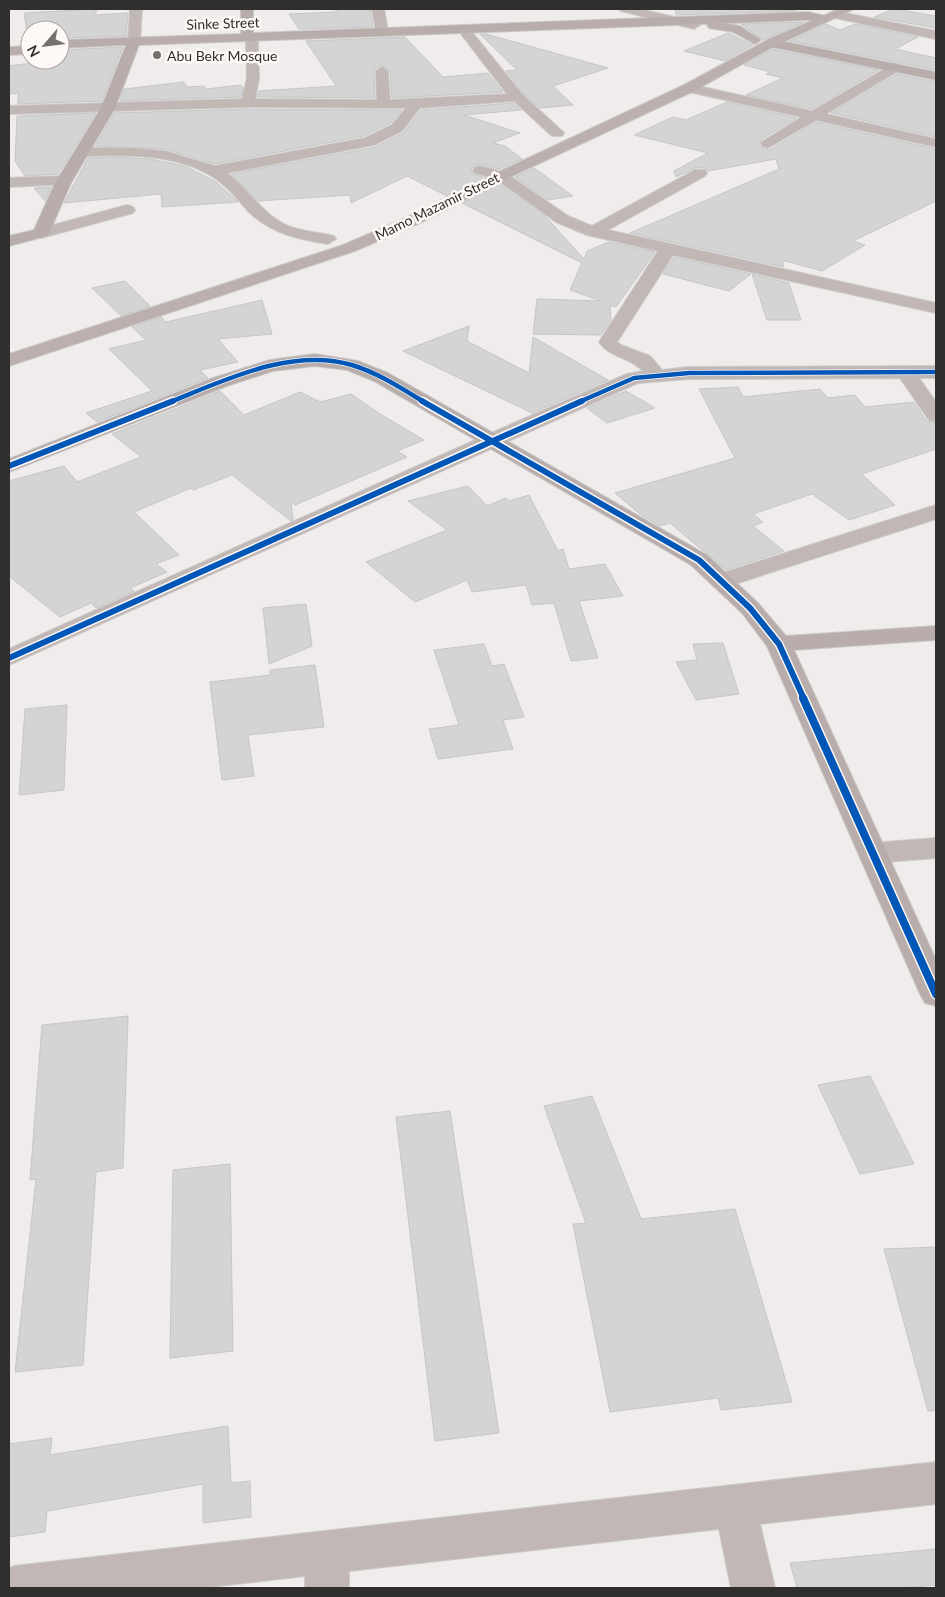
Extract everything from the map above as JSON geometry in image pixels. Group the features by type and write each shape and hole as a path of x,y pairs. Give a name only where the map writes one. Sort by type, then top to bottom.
{"main road":[{"path":"696,67 754,40 821,16"},
{"name":"Mamo Mazamir Street","path":"9,360 349,248 414,220 501,176 689,88 821,16"},
{"path":"713,25 736,29 754,40"},
{"name":"Mamo Mazamir Street","path":"463,178 574,124"},
{"path":"272,258 346,232"}],"street":[{"path":"41,233 64,181 108,108 133,44 136,9"},
{"path":"247,9 253,78 248,102"},
{"path":"378,9 382,32"},
{"path":"625,9 694,25"},
{"path":"821,16 936,35"},
{"name":"Sinke Street","path":"250,39 466,34 713,25 821,16"},
{"name":"Sinke Street","path":"70,48 382,32 821,16"},
{"path":"466,34 517,97 557,133"},
{"name":"Sinke Street","path":"70,44 133,44"},
{"path":"771,44 936,76"},
{"path":"768,144 895,68"},
{"path":"382,71 384,105"},
{"path":"689,88 936,143"},
{"path":"9,110 248,102 384,105 517,97"},
{"path":"213,171 369,142 397,128 416,104"},
{"path":"82,152 130,151 158,153 213,171 222,177 270,223 289,232 328,239"},
{"path":"480,170 501,176 562,219 593,232 936,308"},
{"path":"593,232 700,173"},
{"path":"9,183 64,181"},
{"path":"9,241 127,210"},
{"path":"656,374 643,360 614,349 608,342 668,248"},
{"path":"9,466 220,382 270,366 315,360 351,365 381,377 489,441 699,560 750,608 779,644 936,994"},
{"path":"905,372 936,416"},
{"path":"9,658 489,441 634,378 656,374 936,372"},
{"path":"721,581 936,512"},
{"path":"779,644 936,633"},
{"path":"873,853 936,848"},
{"path":"14,1588 327,1570 735,1506 936,1483"},
{"path":"735,1506 753,1588"}],"building":[{"path":"98,9 94,15 128,13 126,36 70,38 70,20 25,20 24,13"},
{"path":"334,9 370,9 373,27 299,29 289,14 338,12"},
{"path":"675,9 791,9 796,11 676,15"},
{"path":"894,9 936,16 936,28 874,17"},
{"path":"804,22 763,40 741,24"},
{"path":"826,24 840,30 855,24 918,37 895,49 936,58 936,70 790,41"},
{"path":"728,33 753,45 725,61 684,51"},
{"path":"480,34 486,34 608,68 553,86 573,105 540,108 523,93 506,71 517,70"},
{"path":"405,37 443,77 488,73 503,92 392,98 390,71 381,65 374,71 375,98 257,97 259,91 336,86 306,41"},
{"path":"123,47 102,101 18,104 18,93 9,94 9,66 20,65 20,70 70,70 70,50"},
{"path":"773,49 879,70 812,109 746,95 783,78 766,74 771,72 744,65"},
{"path":"897,74 936,82 936,137 831,113"},
{"path":"184,82 187,87 204,86 206,89 241,85 243,88 241,97 120,101 124,89"},
{"path":"727,102 797,118 762,139 759,145 763,149 769,150 816,122 936,149 936,201 853,241 865,245 822,271 782,260 784,267 630,233 779,169 776,159 708,171 705,168 695,168 676,177 674,171 708,153 634,135 673,117 686,120"},
{"path":"513,103 521,110 464,115 520,133 493,143 505,146 522,159 499,169 480,164 475,165 471,169 473,174 483,177 447,196 407,176 351,203 350,195 258,201 231,174 375,147 403,133 421,110"},
{"path":"248,109 402,110 391,123 364,136 215,164 165,149 95,146 114,113"},
{"path":"96,113 58,174 25,176 15,161 17,116"},
{"path":"88,158 151,159 185,166 215,181 238,202 162,207 161,194 64,203"},
{"path":"534,168 573,196 548,200 515,177"},
{"path":"500,184 545,216 584,259 587,251 609,242 655,252 616,307 610,305 611,320 601,335 533,334 537,299 601,301 570,290 582,263 462,203"},
{"path":"51,187 45,201 34,188"},
{"path":"674,257 751,274 729,291 663,274"},
{"path":"752,274 789,283 801,320 767,320"},
{"path":"125,281 150,306 121,316 92,288"},
{"path":"262,300 272,334 218,339 238,362 200,370 208,378 97,422 86,413 152,391 109,349 146,340 132,327 161,317 166,322"},
{"path":"469,326 467,341 529,373 533,337 608,380 532,413 403,351"},
{"path":"738,387 743,397 820,389 828,398 855,395 865,407 914,402 927,421 936,424 936,449 862,474 895,505 849,520 812,494 753,514 763,522 753,526 784,551 726,570 670,523 660,526 641,515 615,493 735,458 699,389"},
{"path":"220,391 244,415 300,392 320,402 351,394 424,440 397,451 407,457 295,505 291,502 293,520 291,521 232,475 193,490 191,488 134,512 179,555 156,564 167,572 130,588 134,591 96,608 91,603 60,617 9,576 9,481 64,466 77,482 141,457 112,434"},
{"path":"626,391 655,408 607,423 587,408"},
{"path":"468,486 487,506 506,498 509,501 529,495 558,551 563,549 569,569 605,564 623,596 579,601 598,658 571,661 554,603 532,605 526,585 472,592 467,580 415,602 366,562 447,530 408,501"},
{"path":"306,604 312,646 269,664 263,608"},
{"path":"723,643 739,694 696,700 676,662 697,660 693,644"},
{"path":"484,644 492,666 504,664 524,717 503,720 513,749 438,759 429,729 459,725 434,650"},
{"path":"315,665 324,727 248,735 254,776 222,780 210,682 270,675 270,670"},
{"path":"67,705 64,790 19,795 25,709"},
{"path":"128,1016 123,1168 96,1172 83,1365 15,1372 36,1179 30,1180 42,1025"},
{"path":"870,1076 914,1164 860,1174 818,1085"},
{"path":"592,1096 641,1219 735,1209 792,1402 721,1410 718,1398 610,1412 573,1224 586,1223 544,1106"},
{"path":"450,1111 499,1433 435,1441 396,1117"},
{"path":"230,1164 233,1351 170,1358 173,1170"},
{"path":"936,1247 936,1410 928,1411 884,1249"},
{"path":"228,1426 231,1483 250,1481 251,1517 203,1523 203,1484 47,1511 45,1532 9,1537 9,1444 52,1438 50,1455"},
{"path":"936,1549 936,1585 902,1588 797,1588 790,1563"}],"cycle path":[{"path":"9,466 220,382 270,366 315,360 351,365 381,377 699,560 750,608 779,644 936,994"},
{"path":"9,658 489,441 634,378 689,373 936,372"}],"place":[{"name":"Abu Bekr Mosque","path":"157,55"}]}
